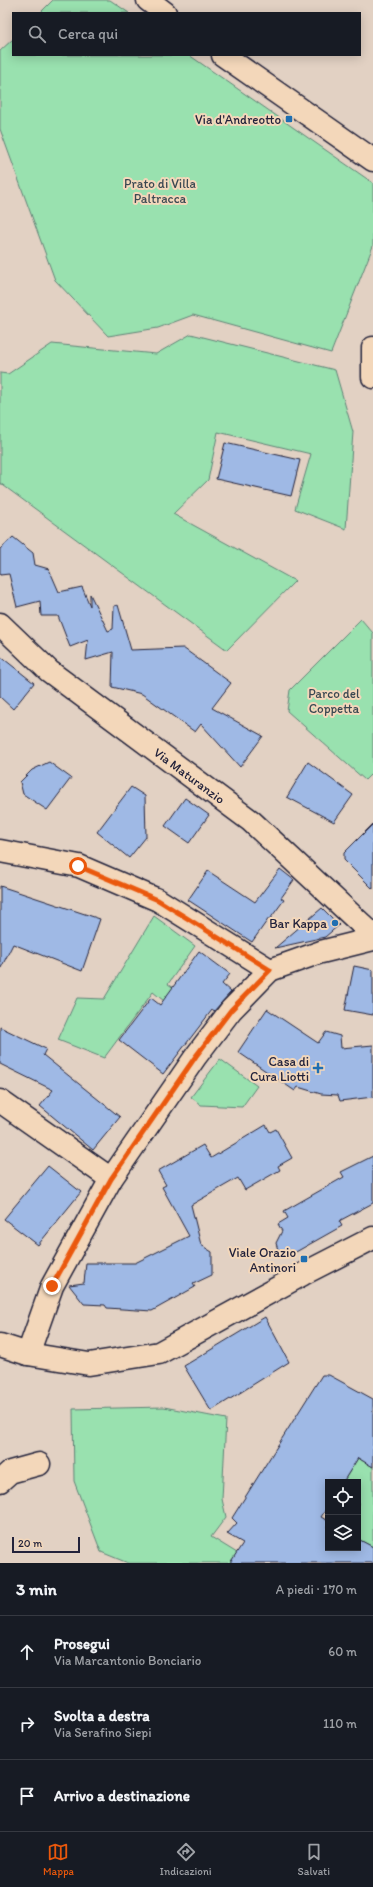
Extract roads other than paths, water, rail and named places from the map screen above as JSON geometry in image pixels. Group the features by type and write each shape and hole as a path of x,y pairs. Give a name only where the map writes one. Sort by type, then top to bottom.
{"street":[{"path":"148,0 164,12"},
{"path":"224,56 373,160"},
{"path":"373,348 373,378"},
{"name":"Via Maturanzio","path":"0,624 49,670 251,821 373,935"},
{"path":"0,851 78,866 150,897 270,970"},
{"path":"28,1354 52,1286 111,1179 196,1056 231,1010 270,970 321,952 373,939"},
{"path":"0,1101 111,1179"},
{"path":"0,1345 28,1354 89,1364 159,1353 302,1274 373,1238"},
{"path":"0,1481 10,1472 39,1464"}],"place":[{"name":"Via d'Andreotto","path":"289,119"},
{"name":"Bar Kappa","path":"335,923"},
{"name":"Casa di Cura Liotti","path":"318,1068"},
{"name":"Viale Orazio Antinori","path":"304,1259"}],"park label":[{"name":"Prato di Villa Paltracca","path":"160,190"},
{"name":"Parco del Coppetta","path":"334,700"}]}
